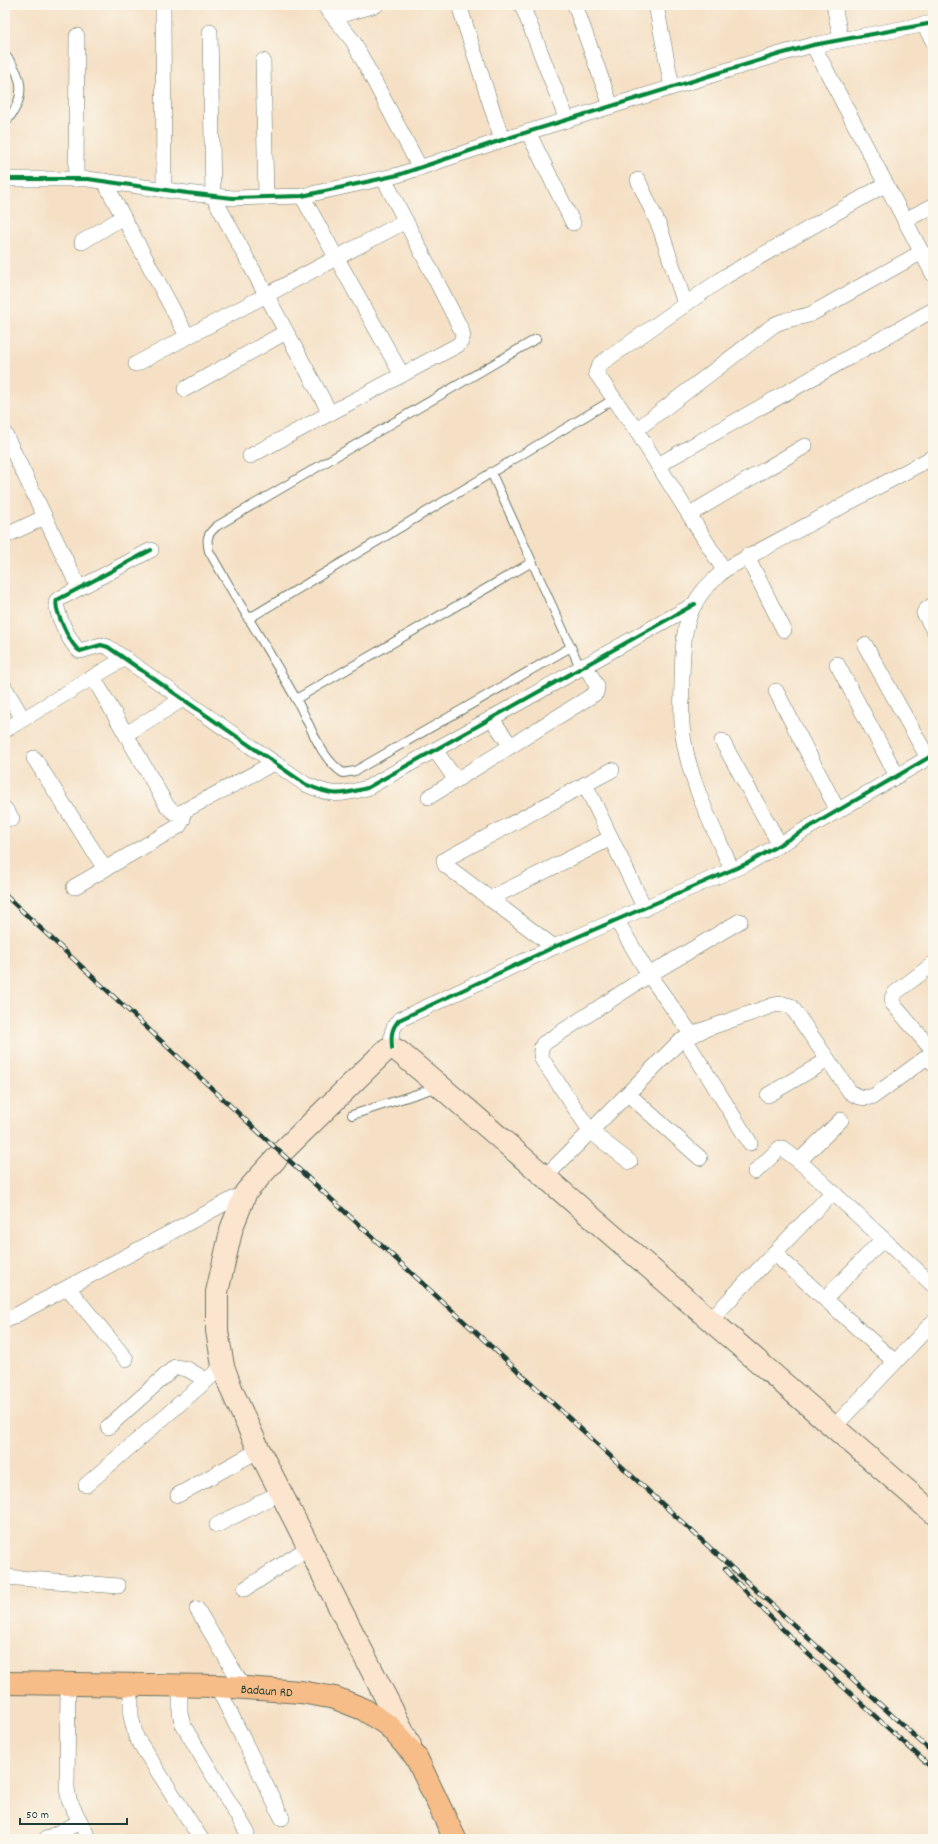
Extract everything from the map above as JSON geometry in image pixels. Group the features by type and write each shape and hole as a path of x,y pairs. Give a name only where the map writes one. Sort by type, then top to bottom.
{"main road":[{"path":"416,1757 259,1450 232,1391 223,1366 217,1331 217,1292 232,1227 246,1192 281,1153 387,1049 392,1048 440,1086 933,1513"},
{"name":"Badaun RD","path":"5,1683 217,1686 301,1692 335,1698 364,1710 389,1726 416,1757 455,1839"}],"street":[{"path":"164,5 164,190"},
{"path":"324,5 353,41 420,168"},
{"path":"334,17 355,8 376,5"},
{"path":"459,5 502,140"},
{"path":"522,5 567,120"},
{"path":"575,5 611,106"},
{"path":"656,5 672,87"},
{"path":"834,5 841,40"},
{"path":"5,179 76,179 104,181 233,198 302,196 384,179 502,140 813,45 928,24 933,41"},
{"path":"210,32 213,196 330,413"},
{"path":"76,179 77,36"},
{"path":"813,45 933,274"},
{"path":"263,61 266,197"},
{"path":"528,132 573,223"},
{"path":"250,456 458,345 462,340 464,334 384,179"},
{"path":"638,180 660,228 685,304"},
{"path":"104,181 187,336"},
{"path":"724,570 636,430 596,373 600,364 726,276 886,184"},
{"path":"302,196 402,375"},
{"path":"905,220 933,206"},
{"path":"82,242 123,217"},
{"path":"136,364 406,220"},
{"path":"636,430 782,320 811,314 922,252"},
{"path":"658,465 933,310"},
{"path":"185,389 286,332"},
{"path":"5,434 79,588"},
{"path":"690,514 805,446"},
{"path":"732,870 693,778 684,740 682,720 684,636 695,604 703,592 724,570 933,456"},
{"path":"5,536 45,517"},
{"path":"151,550 61,597 56,604 73,645 80,651 101,645 108,647 305,784 326,794 344,795 367,788 695,604"},
{"path":"748,556 784,630"},
{"path":"933,605 927,608 924,613 933,629"},
{"path":"392,1048 391,1034 393,1027 399,1020 554,947 645,909 732,870 838,811 930,757 865,645"},
{"path":"5,730 125,658"},
{"path":"838,664 897,776"},
{"path":"429,797 596,693 597,686 583,666"},
{"path":"93,677 167,806 174,813 180,813 274,763"},
{"path":"5,688 23,719"},
{"path":"776,691 838,811"},
{"path":"126,734 183,699"},
{"path":"491,718 511,746"},
{"path":"722,741 780,844"},
{"path":"435,750 456,780"},
{"path":"34,758 105,869"},
{"path":"554,947 445,866 444,860 612,770"},
{"path":"586,784 645,909"},
{"path":"74,887 179,826 183,820 180,813"},
{"path":"489,899 611,838"},
{"path":"617,921 688,1037 750,1143"},
{"path":"630,1162 591,1132 542,1059 541,1047 570,1024 740,921"},
{"path":"545,1177 679,1042 688,1037 774,1005 783,1004 791,1006 850,1092 865,1099 874,1096 932,1056 893,1004 892,998 895,993 933,964"},
{"path":"768,1095 828,1060"},
{"path":"628,1094 700,1158"},
{"path":"799,1161 840,1120"},
{"path":"755,1172 780,1148 785,1150 799,1161 933,1285"},
{"path":"5,1321 246,1192"},
{"path":"710,1320 832,1192"},
{"path":"825,1299 883,1239"},
{"path":"774,1253 895,1362"},
{"path":"68,1288 126,1359"},
{"path":"834,1427 933,1322"},
{"path":"86,1485 223,1366"},
{"path":"108,1427 175,1367 186,1368 206,1380"},
{"path":"178,1495 259,1450"},
{"path":"217,1525 281,1492"},
{"path":"245,1589 309,1547"},
{"path":"5,1577 118,1586"},
{"path":"197,1609 244,1688"},
{"path":"68,1684 66,1788 69,1800 89,1839"},
{"path":"131,1685 131,1716 136,1737 201,1839"},
{"path":"180,1686 180,1713 183,1725 247,1832"},
{"path":"217,1686 282,1818"},
{"path":"46,1839 80,1822"}],"lane":[{"path":"5,56 14,66 20,80 21,96 15,111 5,123"},
{"path":"536,339 217,526 210,532 206,540 209,551 296,699 332,766 343,773 355,772 571,647"},
{"path":"248,619 614,399"},
{"path":"491,472 571,647 583,666"},
{"path":"296,699 532,562"},
{"path":"352,1115 440,1086"}],"railway":[{"path":"5,895 281,1153 933,1753"},
{"path":"725,1569 800,1646 933,1769"}],"cycle path":[{"path":"5,179 88,179 233,198 302,196 398,175 502,140 780,54 813,45 933,23"},
{"path":"151,550 57,600 56,604 60,618 76,648 80,651 101,645 108,647 305,784 322,791 335,794 367,788 695,604"},
{"path":"392,1048 392,1033 394,1026 399,1020 554,947 748,863 933,755"}]}
